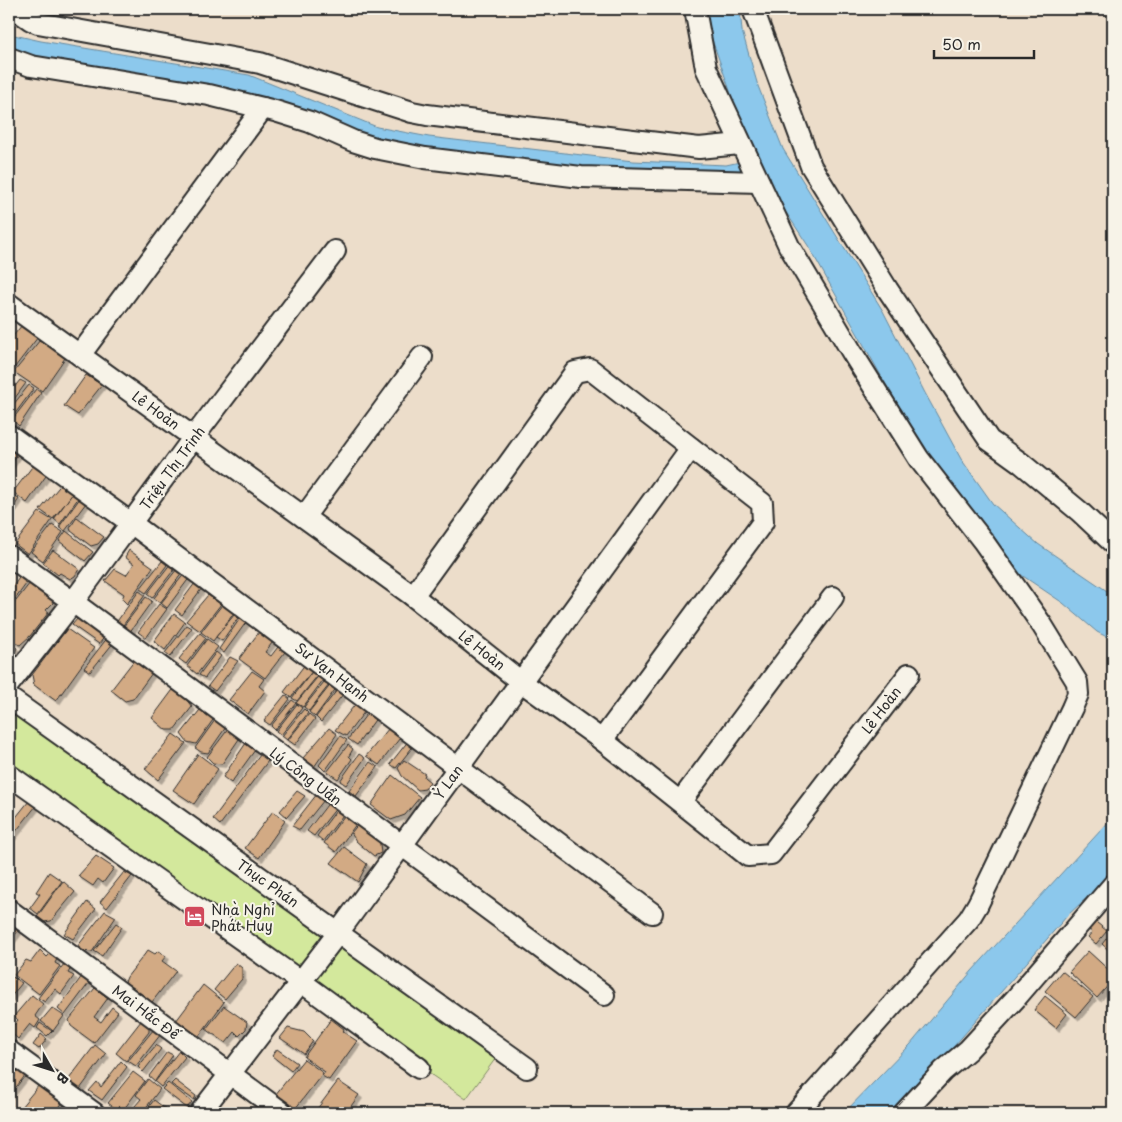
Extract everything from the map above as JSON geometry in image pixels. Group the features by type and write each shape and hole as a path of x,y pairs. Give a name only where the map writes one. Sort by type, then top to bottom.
{"street":[{"path":"15,9 38,22 260,63 412,112 427,115 699,148 743,149"},
{"path":"695,9 706,68 789,246 853,354 919,459 983,541 1042,625 1077,682 1078,694 978,904 969,919 796,1113"},
{"path":"753,9 811,166 888,290 989,440 1079,511 1113,543"},
{"path":"9,58 30,66 209,95 264,108 310,122 353,141 375,148 425,158 581,177 758,180"},
{"path":"80,355 264,108"},
{"name":"Triệu Thị Trinh","path":"9,684 74,602 194,438 335,251"},
{"name":"Lê Hoàn","path":"9,304 413,596 520,681 602,740 681,801 748,856 771,854 909,674"},
{"path":"304,517 422,357"},
{"path":"413,596 575,372 590,369 762,503 763,522 602,740"},
{"name":"Sư Vạn Hạnh","path":"9,435 131,523 652,913"},
{"name":"Ỷ Lan","path":"200,1113 300,980 338,933 691,448"},
{"name":"Lý Công Uẩn","path":"9,556 74,602 604,995"},
{"path":"681,801 833,597"},
{"name":"Thục Phán","path":"9,698 527,1068"},
{"path":"9,775 300,980 419,1068"},
{"path":"904,1113 943,1071 968,1050 1016,998 1113,885"},
{"name":"Mai Hắc Đế","path":"9,910 283,1113"},
{"path":"9,1050 94,1113"}],"green space":[{"path":"9,698 501,1051 466,1099 9,781"}],"water":[{"path":"707,9 740,9 742,31 758,86 783,149 883,311 961,459 993,504 1038,544 1113,595 1113,640 1097,632 1063,603 1017,572 956,500 884,381 809,247 762,176 685,178 439,153 9,52 9,30 14,35 41,41 249,75 377,127 429,137 633,161 726,165 754,159 710,34"},
{"path":"1113,817 1113,873 1067,916 896,1113 844,1113 910,1045 972,971"}],"building":[{"path":"22,325 38,337 15,367 9,362 9,341"},
{"path":"40,340 65,358 42,391 14,372"},
{"path":"86,375 102,385 78,415 64,406"},
{"path":"20,380 26,383 9,406 9,394"},
{"path":"29,385 34,388 11,419 9,417 9,410"},
{"path":"36,389 41,393 19,426 12,420"},
{"path":"9,449 18,454 9,467"},
{"path":"35,463 48,473 27,503 13,492"},
{"path":"63,482 75,491 53,519 40,510"},
{"path":"9,491 19,499 9,514"},
{"path":"73,493 79,497 60,524 54,519"},
{"path":"83,494 89,499 65,531 59,527"},
{"path":"39,512 52,520 28,554 15,544"},
{"path":"77,517 104,537 98,544 91,546 71,531 70,528"},
{"path":"52,525 63,532 43,561 31,552"},
{"path":"66,531 93,552 85,561 59,541"},
{"path":"53,550 79,569 75,576 70,579 60,573 58,575 43,563"},
{"path":"129,550 153,567 127,604 122,599 124,594 105,581 115,569 126,575 134,564 125,557"},
{"path":"162,561 167,565 146,593 140,589"},
{"path":"171,563 176,567 152,598 147,594"},
{"path":"177,569 182,573 160,603 154,598"},
{"path":"185,573 190,577 167,608 161,603"},
{"path":"21,575 29,580 10,606 9,581 14,585"},
{"path":"30,583 51,596 53,603 46,610 49,612 30,636 20,645 9,639 9,610"},
{"path":"195,583 202,588 182,615 175,610"},
{"path":"139,591 145,595 121,628 115,624"},
{"path":"208,595 221,604 200,631 186,621"},
{"path":"146,597 152,601 129,633 123,627"},
{"path":"159,604 167,609 146,638 138,632"},
{"path":"222,605 234,613 213,641 201,632"},
{"path":"174,614 185,622 165,650 154,641"},
{"path":"234,615 238,618 222,641 216,637"},
{"path":"241,617 247,621 224,653 219,649"},
{"path":"84,618 106,635 99,644 72,625 77,619"},
{"path":"187,625 192,628 170,657 165,653"},
{"path":"262,628 276,638 265,652 271,656 281,643 288,648 265,678 239,659"},
{"path":"67,629 94,648 56,701 34,685 32,675"},
{"path":"200,633 206,638 186,664 179,659"},
{"path":"108,637 114,642 90,672 84,668"},
{"path":"207,639 218,647 197,674 187,666"},
{"path":"9,643 17,648 13,656 9,656"},
{"path":"216,652 221,656 205,678 199,675"},
{"path":"230,657 238,661 215,691 208,686"},
{"path":"135,659 148,666 152,673 133,699 125,701 111,690"},
{"path":"306,663 314,669 291,697 284,692"},
{"path":"252,671 264,679 259,686 265,691 248,714 229,700"},
{"path":"312,672 318,675 297,701 292,698"},
{"path":"321,673 326,676 303,707 296,703"},
{"path":"324,682 329,685 309,711 304,707"},
{"path":"332,683 337,687 315,717 309,712"},
{"path":"175,687 188,696 186,699 192,707 174,730 166,730 152,718"},
{"path":"338,689 344,693 321,722 316,717"},
{"path":"285,695 290,699 270,725 264,721"},
{"path":"292,700 296,703 275,730 271,726"},
{"path":"357,702 365,711 346,736 335,730"},
{"path":"297,704 302,708 281,735 276,731"},
{"path":"203,706 215,717 196,744 187,742 181,734"},
{"path":"304,709 308,713 287,740 282,736"},
{"path":"369,711 377,717 357,745 348,739"},
{"path":"309,714 315,719 295,745 288,740"},
{"path":"218,716 226,727 208,753 201,752 195,748"},
{"path":"229,728 235,732 239,739 222,764 213,763 207,757"},
{"path":"329,728 337,734 314,767 303,758"},
{"path":"389,728 403,734 379,765 366,756"},
{"path":"173,734 186,743 158,780 145,769"},
{"path":"340,736 347,740 325,771 319,765"},
{"path":"409,740 415,744 396,768 390,764"},
{"path":"246,743 255,750 231,783 223,777"},
{"path":"348,745 353,749 349,756 352,759 338,779 327,772"},
{"path":"263,751 271,757 220,825 213,819"},
{"path":"198,754 218,769 194,804 173,790"},
{"path":"359,754 365,758 346,785 340,781"},
{"path":"404,760 425,774 424,777 430,782 425,789 418,790 402,776 398,768"},
{"path":"370,762 378,767 356,796 349,791"},
{"path":"392,775 420,797 405,815 391,820 371,805"},
{"path":"297,791 305,796 287,817 280,811"},
{"path":"317,794 324,800 300,830 292,826"},
{"path":"29,801 36,806 10,839 9,826"},
{"path":"330,801 337,807 314,836 307,831"},
{"path":"339,807 346,811 323,841 317,836"},
{"path":"273,811 285,821 259,858 245,848"},
{"path":"347,812 359,820 336,852 324,843"},
{"path":"360,822 379,835 381,853 374,856 356,841 351,833"},
{"path":"344,847 367,864 358,882 331,863"},
{"path":"96,856 114,868 103,883 98,879 93,886 78,876"},
{"path":"49,872 62,881 38,914 30,908 40,894 36,892"},
{"path":"124,872 132,876 107,908 100,902"},
{"path":"63,881 75,892 51,921 44,922 37,917"},
{"path":"87,902 96,909 73,939 64,934"},
{"path":"105,911 116,917 92,952 81,951 77,947"},
{"path":"1091,918 1107,931 1096,944 1088,937 1092,932 1084,926"},
{"path":"116,923 122,927 102,956 94,951"},
{"path":"13,927 18,931 9,943 9,932"},
{"path":"1111,933 1113,936 1113,954 1102,944"},
{"path":"40,950 47,957 51,953 58,957 55,963 60,966 39,994 14,975 26,960 31,962"},
{"path":"148,950 155,954 158,951 166,956 162,961 176,971 152,1002 125,982"},
{"path":"1088,951 1113,974 1113,980 1097,998 1069,972"},
{"path":"236,963 242,968 242,979 225,999 214,990"},
{"path":"64,964 71,968 68,973 74,976 61,994 55,989 45,1002 38,998"},
{"path":"1062,971 1093,997 1076,1017 1045,991"},
{"path":"11,976 22,983 9,999 9,979"},
{"path":"82,976 89,983 65,1015 58,1009"},
{"path":"203,985 224,1002 199,1036 176,1021"},
{"path":"95,988 108,998 94,1017 101,1022 112,1007 118,1012 94,1043 71,1026 69,1020"},
{"path":"32,995 43,1004 35,1016 40,1020 35,1028 30,1024 18,1039 9,1031 18,1020 14,1016"},
{"path":"1045,996 1067,1014 1056,1028 1034,1010"},
{"path":"224,1006 247,1022 246,1029 239,1036 235,1032 226,1043 206,1029"},
{"path":"52,1008 64,1016 53,1031 41,1021"},
{"path":"331,1019 344,1029 343,1032 357,1041 329,1080 322,1076 325,1072 304,1057"},
{"path":"141,1021 149,1025 149,1032 126,1061 116,1053"},
{"path":"40,1023 52,1031 47,1036 37,1028"},
{"path":"288,1028 304,1032 313,1041 304,1054 280,1038"},
{"path":"154,1029 161,1034 136,1066 128,1061"},
{"path":"41,1034 47,1039 39,1049 33,1045"},
{"path":"95,1045 106,1054 77,1093 66,1083"},
{"path":"156,1045 161,1049 143,1072 138,1067"},
{"path":"277,1049 297,1063 291,1071 272,1056"},
{"path":"179,1051 185,1057 161,1087 155,1082"},
{"path":"167,1052 173,1055 155,1081 149,1076"},
{"path":"304,1059 323,1073 295,1109 275,1095"},
{"path":"121,1061 127,1067 102,1100 89,1091 97,1082 101,1087"},
{"path":"13,1063 28,1072 9,1096 9,1068"},
{"path":"133,1072 145,1081 121,1113 108,1103"},
{"path":"148,1079 160,1089 142,1113 129,1113 141,1099 136,1095"},
{"path":"175,1080 196,1096 194,1100 171,1084"},
{"path":"338,1081 359,1095 346,1113 314,1113"},
{"path":"168,1083 192,1102 187,1108 162,1089"},
{"path":"39,1085 63,1102 55,1113 16,1113"},
{"path":"154,1100 171,1113 145,1112"},
{"path":"66,1103 71,1108 72,1113 58,1113"}],"place":[{"name":"Nhà Nghỉ Phát Huy","path":"195,917"}]}
